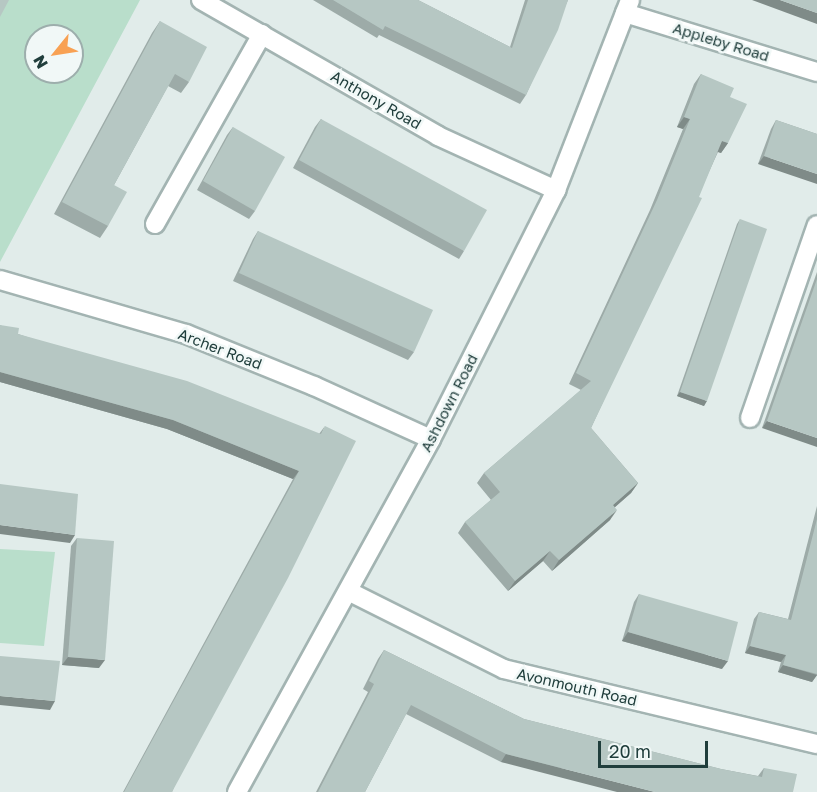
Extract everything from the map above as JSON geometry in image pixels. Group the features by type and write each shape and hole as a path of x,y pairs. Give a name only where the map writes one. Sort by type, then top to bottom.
{"street":[{"name":"Anthony Road","path":"201,0 438,136 556,190"},
{"name":"Appleby Road","path":"627,7 817,72"},
{"name":"Ashdown Road","path":"237,792 350,592 431,439 556,190 627,7"},
{"path":"155,224 262,34"},
{"path":"750,418 817,225"},
{"name":"Archer Road","path":"0,280 186,334 314,386 431,439"},
{"name":"Avonmouth Road","path":"350,592 504,669 817,744"}],"green space":[{"path":"0,0 140,0 0,262"},
{"path":"0,549 55,552 44,646 0,643"}],"building":[{"path":"0,0 9,0 0,17"},
{"path":"333,0 418,0 512,48 528,0 568,0 558,30 526,95 385,26 383,30"},
{"path":"780,0 817,0 817,13"},
{"path":"160,21 207,47 189,82 175,74 114,185 127,192 108,226 62,202"},
{"path":"701,74 734,88 730,97 747,104 728,143 722,141 699,197 702,198 591,428 638,483 613,505 617,510 559,560 550,551 515,581 465,522 500,492 484,473 591,381 576,373 657,200 690,119 684,117"},
{"path":"321,119 487,210 464,251 299,160"},
{"path":"776,120 817,134 817,174 764,156"},
{"path":"233,127 285,157 255,211 203,181"},
{"path":"740,219 767,229 707,401 680,392"},
{"path":"258,231 433,310 414,352 239,273"},
{"path":"817,279 817,438 767,421"},
{"path":"0,325 19,328 18,334 187,381 321,434 325,426 356,441 288,578 172,792 124,792 299,471 173,420 0,372"},
{"path":"0,484 78,494 75,535 0,525"},
{"path":"817,519 817,674 783,665 786,655 750,646 759,612 791,620"},
{"path":"77,538 114,541 105,660 68,657"},
{"path":"639,594 738,622 728,661 628,632"},
{"path":"384,650 524,719 721,769 762,777 764,768 797,774 793,792 655,792 506,754 411,705 365,792 318,792 374,684 369,681"},
{"path":"0,656 60,661 55,701 0,696"}]}
